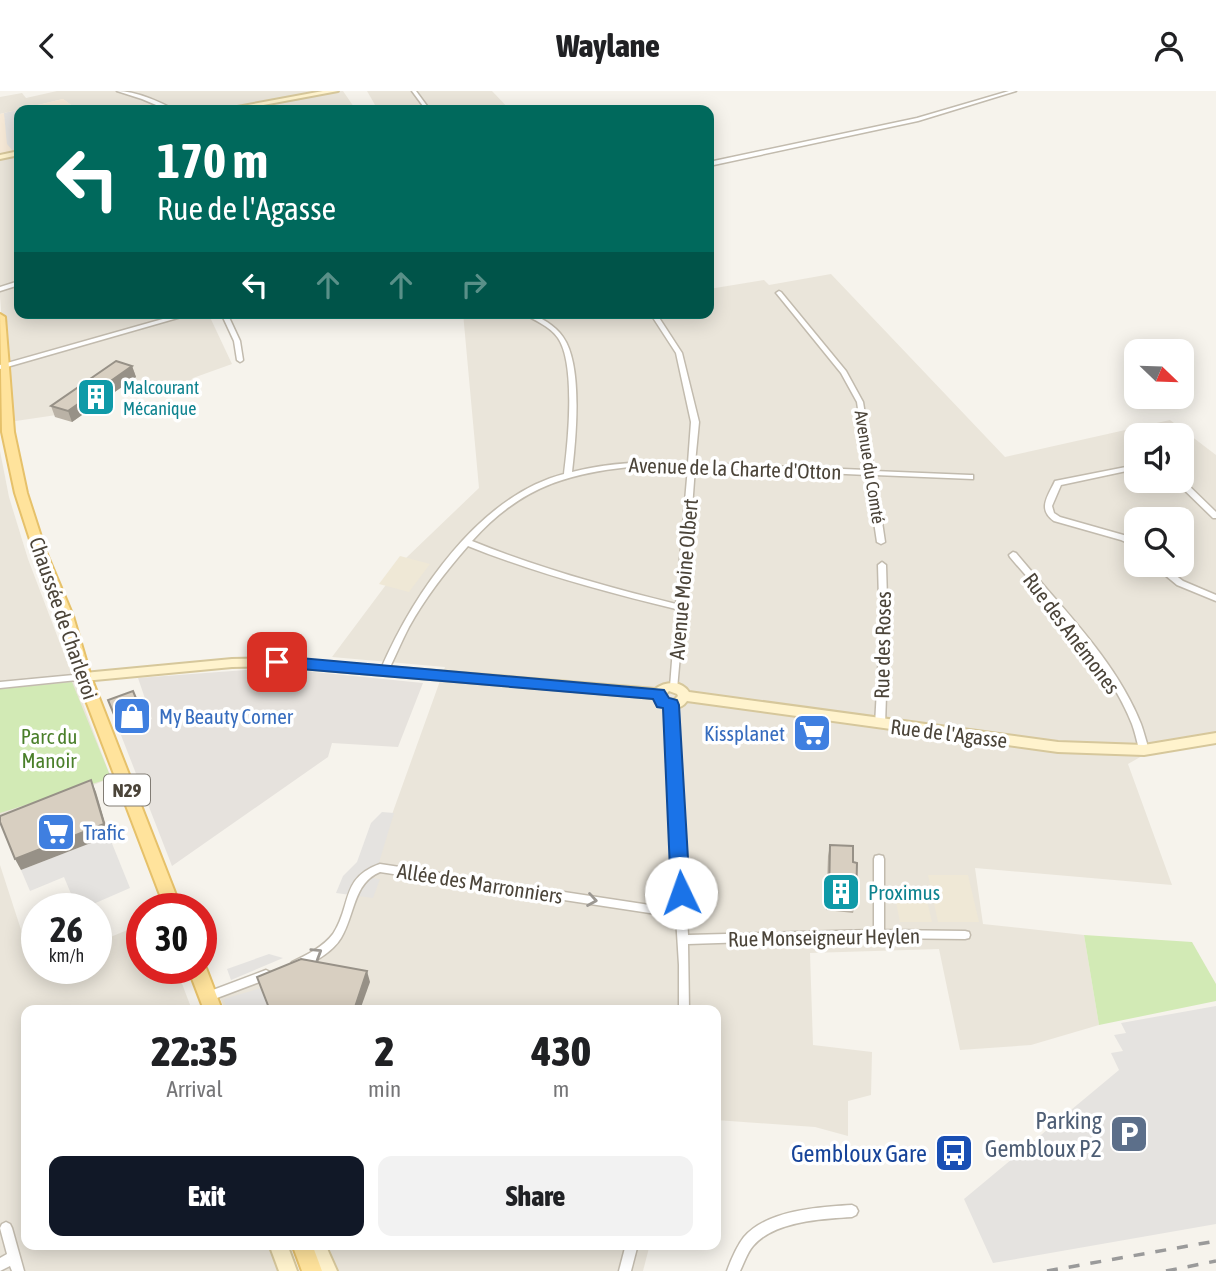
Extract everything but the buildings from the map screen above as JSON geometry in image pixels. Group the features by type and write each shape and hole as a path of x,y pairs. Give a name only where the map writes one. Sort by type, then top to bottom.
{"main road":[{"name":"Chaussée de Charleroi","path":"0,317 8,432 21,493 66,616 84,677 167,893"},
{"path":"203,984 211,1003"},
{"path":"304,1250 312,1271"}],"street":[{"path":"119,91 160,105"},
{"path":"144,98 153,91"},
{"path":"254,105 335,91"},
{"path":"714,163 918,119 1014,91"},
{"name":"Avenue du Comté","path":"779,293 853,386 863,419 881,542"},
{"path":"2,366 170,319"},
{"path":"227,319 237,341 240,360"},
{"path":"534,319 560,337 566,349 572,417 568,474"},
{"name":"Avenue Moine Olbert","path":"657,319 679,353 695,422 679,692"},
{"name":"Avenue de la Charte d'Otton","path":"384,671 398,636 414,608 466,542 494,512 520,494 568,474 622,464 970,477"},
{"path":"1124,470 1058,483 1048,506 1050,514 1057,519 1124,538"},
{"path":"1192,493 1216,516"},
{"path":"466,542 518,564 570,581 682,608"},
{"name":"Rue des Anémones","path":"1013,555 1104,667 1140,729 1144,750"},
{"name":"Rue des Roses","path":"880,725 884,635 882,565"},
{"path":"1172,577 1216,598"},
{"path":"0,685 259,661 659,694 666,687 679,692 681,701 671,705 663,702 659,694"},
{"name":"Rue de l'Agasse","path":"679,692 880,725 1058,747 1144,750 1216,738"},
{"path":"671,705 684,1005"},
{"path":"879,859 879,934"},
{"name":"Allée des Marronniers","path":"211,1003 318,954 332,942 345,920 357,886 372,870 380,868 682,914"},
{"name":"Rue Monseigneur Heylen","path":"683,940 879,934 965,935"},
{"path":"733,1271 747,1243 763,1228 818,1214 852,1211"},
{"path":"6,1228 18,1271"},
{"path":"280,1250 288,1271"},
{"path":"319,1250 328,1271"},
{"path":"625,1271 630,1250"},
{"path":"0,1265 14,1257"}],"shaded area":[{"path":"57,91 343,91 353,105 71,105 63,99 38,105 14,105 14,111 0,114 0,97 22,93 26,98"},
{"path":"367,91 492,91 505,105 375,105"},
{"path":"63,99 71,105 38,105"},
{"path":"14,111 14,153 0,154 0,114"},
{"path":"14,111 14,152 7,144 4,113"},
{"path":"14,156 14,319 211,319 232,364 193,378 178,393 120,377 63,414 9,422 0,296 0,159"},
{"path":"831,274 1005,457 1124,430 1124,493 1194,493 1194,438 1216,455 1216,740 1149,752 1128,764 1172,885 975,868 983,924 1084,935 1099,1025 1031,1045 960,1050 939,949 810,953 813,1045 872,1052 871,1095 848,1101 848,1136 815,1127 721,1120 721,1005 223,1005 220,998 301,966 336,947 357,886 372,870 445,667 332,657 406,558 479,488 464,319 714,319 714,288 764,280 769,285"},
{"path":"0,451 9,497 28,559 111,778 0,822"},
{"path":"400,556 430,564 409,592 379,584"},
{"path":"274,668 423,683 398,747 332,743 328,757 172,866 119,730 152,719 138,678"},
{"path":"382,812 394,813 377,869 365,877 380,879 373,898 336,893 343,876 357,862 371,823"},
{"path":"109,836 130,888 112,896 112,893 71,893 64,877 30,891 21,870"},
{"path":"0,865 21,930 21,984 112,984 112,936 126,931 126,984 182,984 190,1005 21,1005 21,1250 275,1250 283,1271 0,1271"},
{"path":"928,875 968,875 979,922 938,922"},
{"path":"894,892 915,892 917,901 927,901 932,922 900,922"},
{"path":"269,954 283,958 231,980 227,969"},
{"path":"261,988 267,1005 226,1005 224,999"},
{"name":"Parking Gembloux P2","path":"1216,1006 1216,1224 993,1263 964,1199 1119,1070 1111,1053 1123,1051 1114,1035 1126,1033 1121,1023"},
{"path":"319,1250 648,1250 643,1271 327,1271"}],"green space":[{"name":"Parc du Manoir","path":"72,682 111,778 0,813 0,689"},
{"path":"1084,935 1192,942 1216,984 1216,1001 1099,1025"}],"railway":[{"path":"1047,1271 1216,1241"},
{"path":"1166,1271 1216,1261"}],"place":[{"name":"Malcourant Mécanique","path":"96,397"},
{"name":"My Beauty Corner","path":"132,716"},
{"name":"Kissplanet","path":"812,733"},
{"name":"Trafic","path":"56,832"},
{"name":"Proximus","path":"841,892"},
{"name":"Parking Gembloux P2","path":"1129,1134"},
{"name":"Gembloux Gare","path":"954,1153"}],"route":[{"path":"277,662 659,694 660,700 671,705 681,893"}]}
